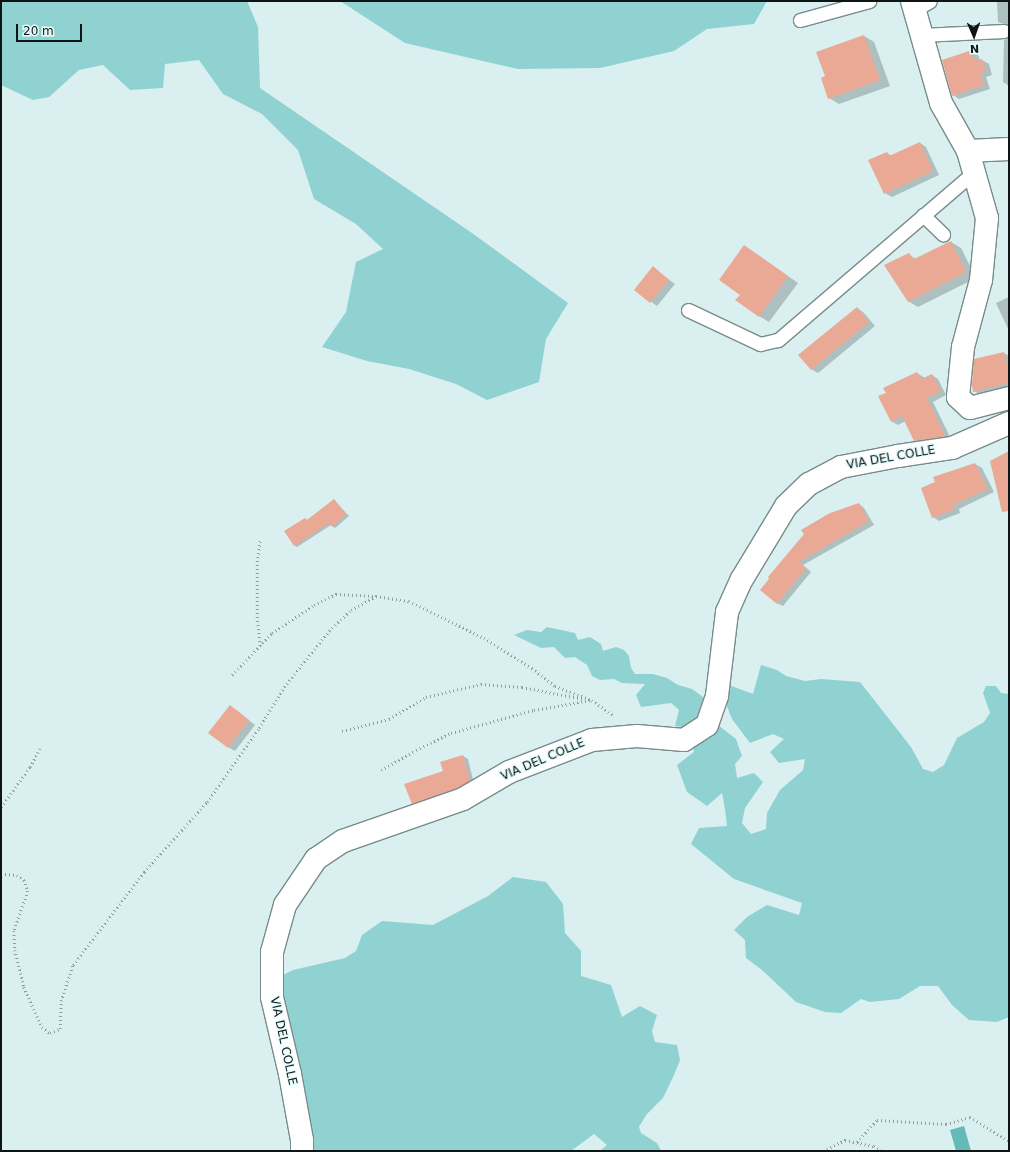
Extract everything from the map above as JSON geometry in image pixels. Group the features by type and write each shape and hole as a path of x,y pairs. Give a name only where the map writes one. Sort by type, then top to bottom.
{"street":[{"path":"919,4 921,35 941,103 968,151 987,218 981,280 963,347 958,397 970,408 1009,398"},
{"path":"968,151 1009,149"},
{"name":"VIA DEL COLLE","path":"302,1151 302,1140 290,1074 272,997 272,952 285,905 316,859 343,841 463,799 509,772 592,740 637,736 684,740 707,724 716,696 727,612 742,579 786,506 809,484 840,467 952,448 1009,424"}],"lane":[{"path":"800,20 869,1"},
{"path":"921,35 1004,31"},
{"path":"688,310 760,344 778,340 974,172"},
{"path":"923,215 942,234"}],"path":[{"path":"260,540 257,562 257,618 260,646"},
{"path":"232,675 272,633 314,606 336,594 376,596 409,601 484,638 532,668 555,686 592,700 627,726 637,736"},
{"path":"1,876 5,874 17,875 24,880 28,891 14,931 15,950 24,987 42,1027 50,1033 60,1029 61,1001 73,965 144,872 207,802 259,728 284,687 329,631 351,610 376,596"},
{"path":"342,731 389,719 426,697 481,684 522,687 592,700"},
{"path":"381,770 416,750 451,733 534,710 592,700"},
{"path":"1,807 30,767 40,748"},
{"path":"857,1142 877,1120 946,1124 970,1117 1009,1142"},
{"path":"823,1151 844,1140 874,1146 882,1151"}],"shaded area":[{"path":"1,1 247,1 258,27 260,88 472,233 568,303 546,339 539,382 487,400 456,384 409,369 367,361 322,347 346,312 356,262 383,249 356,224 314,199 298,150 262,114 223,94 199,60 165,64 163,88 130,90 103,65 79,70 49,97 33,100 1,85"},
{"path":"340,1 767,1 754,24 707,29 674,51 600,68 518,69 405,43"},
{"path":"547,627 575,633 578,640 590,637 601,644 603,651 616,647 624,650 629,656 631,668 635,674 653,674 667,678 678,685 692,689 703,697 705,708 718,725 736,739 742,756 735,764 737,778 754,773 763,782 745,808 742,823 751,834 766,829 767,813 780,790 803,770 805,759 779,763 770,752 784,739 773,734 750,743 732,719 726,704 726,684 753,694 761,665 777,670 786,676 805,681 821,679 860,682 911,747 923,769 933,772 944,765 957,738 984,722 990,713 983,693 986,686 996,686 1001,693 1009,694 1009,1017 997,1022 969,1020 952,1005 938,986 920,986 899,999 870,1002 861,999 841,1013 825,1012 796,1002 762,970 746,958 745,940 734,930 747,917 767,905 799,915 802,903 734,879 691,844 699,828 727,826 722,793 707,806 687,792 677,765 694,752 690,728 675,726 679,710 671,703 641,707 636,695 645,684 622,683 614,679 600,680 592,676 587,665 575,657 565,658 554,647 541,648 514,635 527,630 541,632"},
{"path":"513,877 546,882 563,904 565,933 581,951 581,976 611,985 622,1017 640,1006 657,1015 652,1031 655,1042 677,1045 680,1060 674,1075 663,1098 646,1115 639,1127 641,1133 657,1143 661,1151 600,1151 607,1145 594,1134 571,1151 310,1151 279,977 293,970 345,958 356,951 362,935 382,921 433,925 488,896"},
{"path":"964,1126 971,1151 956,1151 950,1130"}],"building":[{"path":"864,35 880,80 828,99 821,78 825,76 816,52"},
{"path":"972,50 975,61 982,59 986,71 980,74 984,85 952,96 942,60"},
{"path":"920,142 933,171 884,194 868,160 887,152 889,156"},
{"path":"951,241 966,272 908,302 884,265 909,253 914,259"},
{"path":"744,245 788,276 759,317 735,300 740,295 719,280"},
{"path":"653,266 669,280 650,303 634,290"},
{"path":"857,307 869,322 811,370 798,355"},
{"path":"1004,352 1009,374 1009,383 973,392 972,385 974,359"},
{"path":"917,372 921,379 932,374 941,391 927,398 945,436 944,437 914,441 902,416 891,422 878,396 886,393 883,388"},
{"path":"1009,451 1009,511 1002,512 990,461"},
{"path":"975,463 988,489 953,505 955,509 932,518 921,488 935,482 933,477"},
{"path":"334,499 346,514 332,527 329,523 294,546 284,531 305,518 307,520"},
{"path":"859,503 869,521 799,562 806,568 777,604 760,590 769,579 768,577 804,534 801,530 830,513"},
{"path":"230,705 249,720 228,748 208,733"},
{"path":"463,755 470,781 458,788 412,804 404,784 443,771 440,762"}]}
